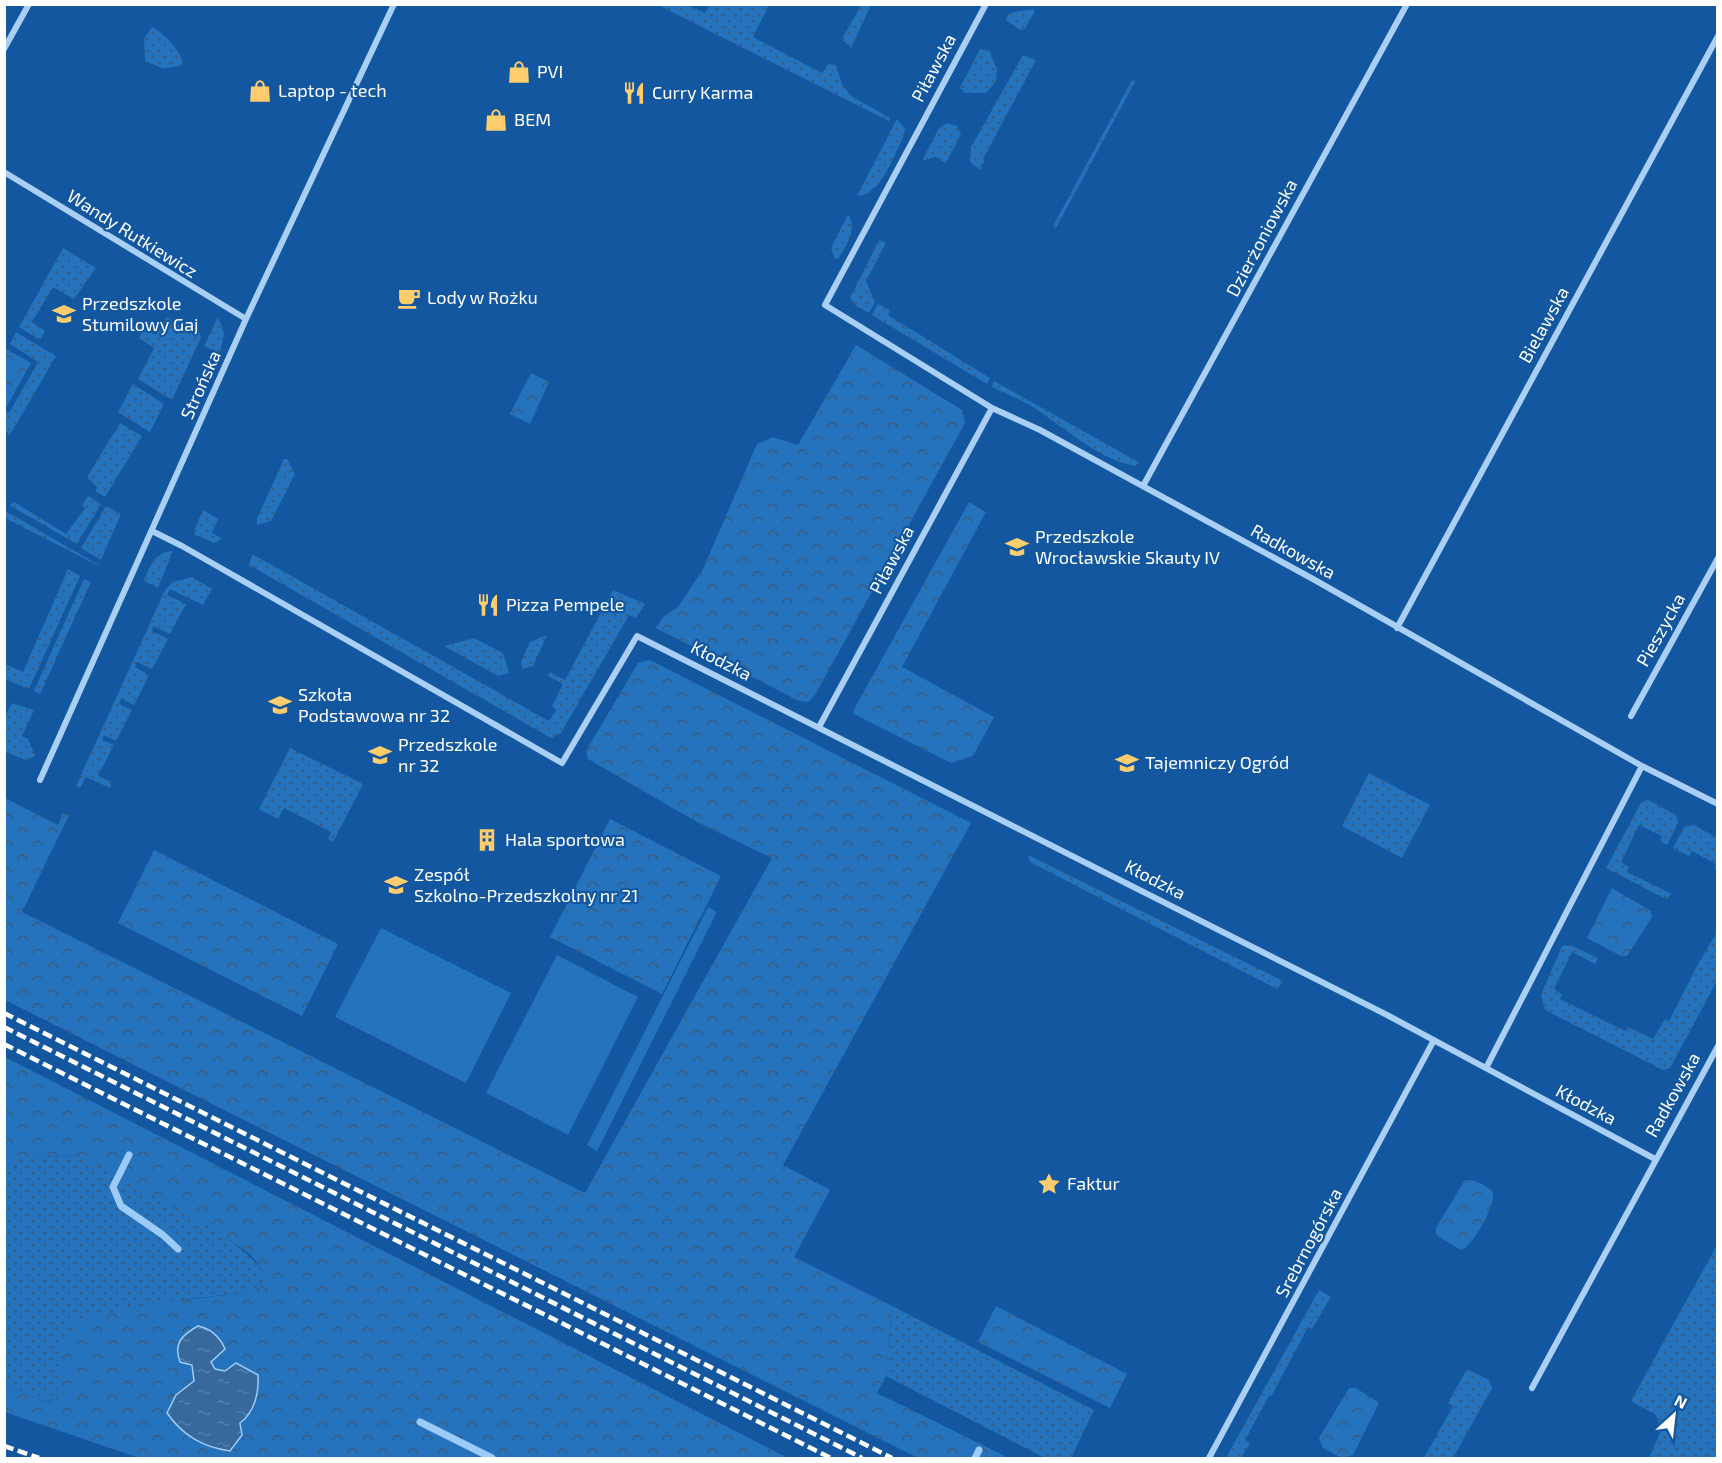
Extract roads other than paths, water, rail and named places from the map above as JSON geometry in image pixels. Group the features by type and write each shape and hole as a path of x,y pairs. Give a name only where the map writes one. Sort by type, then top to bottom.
{"street":[{"path":"4,49 29,4"},
{"name":"Strońska","path":"40,780 246,319 394,4"},
{"name":"Piławska","path":"825,305 986,4"},
{"name":"Dzierżoniowska","path":"1143,486 1407,4"},
{"name":"Bielawska","path":"1397,628 1718,36"},
{"name":"Wandy Rutkiewicz","path":"4,172 246,319"},
{"name":"Radkowska","path":"825,305 992,408 1040,430 1143,486 1642,766 1718,804"},
{"name":"Piławska","path":"819,727 992,408"},
{"name":"Kłodzka","path":"152,531 562,763 637,636 1434,1040 1655,1159"},
{"name":"Pieszycka","path":"1631,716 1718,558"},
{"path":"1486,1068 1642,766"},
{"name":"Srebrnogórska","path":"1209,1458 1434,1040"},
{"name":"Radkowska","path":"1655,1159 1718,1046"},
{"path":"1532,1388 1655,1159"}],"water":[{"path":"198,1326 215,1334 225,1349 211,1362 215,1369 225,1371 236,1363 258,1375 258,1388 253,1407 240,1423 242,1435 230,1451 211,1447 194,1439 167,1413 176,1395 194,1381 192,1365 180,1362 178,1345 183,1336"}],"waterway":[{"path":"129,1155 113,1187 121,1206 163,1235 178,1249"},
{"path":"420,1422 492,1458"},
{"path":"975,1458 979,1450"}],"railway":[{"path":"4,1013 892,1458"},
{"path":"4,1027 862,1458"},
{"path":"4,1044 831,1458"},
{"path":"4,1446 39,1458"}],"place":[{"name":"PVI","path":"519,72"},
{"name":"Laptop - tech","path":"260,91"},
{"name":"Curry Karma","path":"634,93"},
{"name":"BEM","path":"496,120"},
{"name":"Lody w Rożku","path":"409,298"},
{"name":"Przedszkole Stumilowy Gaj","path":"64,314"},
{"name":"Przedszkole Wrocławskie Skauty IV","path":"1017,547"},
{"name":"Pizza Pempele","path":"488,605"},
{"name":"Szkoła Podstawowa nr 32","path":"280,705"},
{"name":"Przedszkole nr 32","path":"380,755"},
{"name":"Tajemniczy Ogród","path":"1127,763"},
{"name":"Hala sportowa","path":"487,840"},
{"name":"Zespół Szkolno-Przedszkolny nr 21","path":"396,885"},
{"name":"Faktur","path":"1049,1184"}]}
